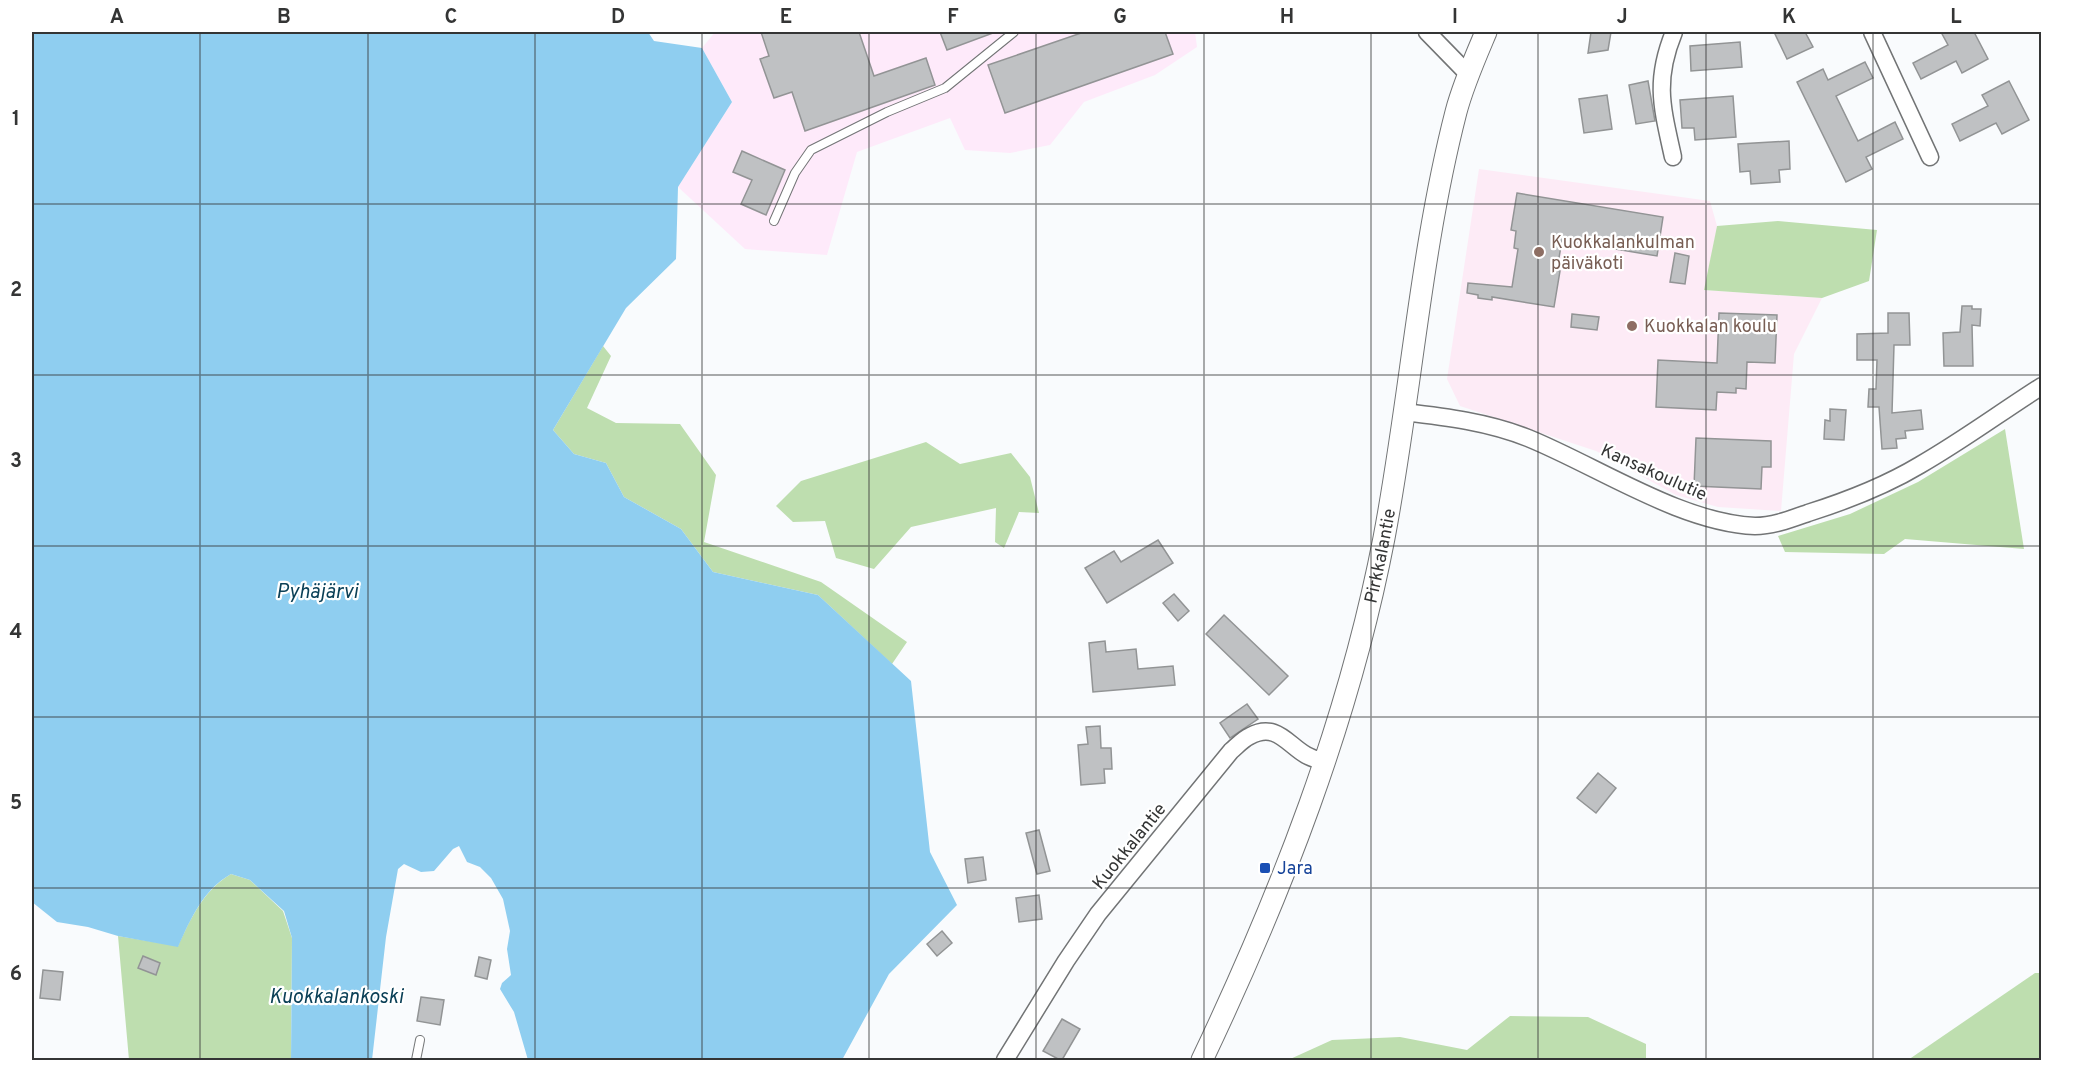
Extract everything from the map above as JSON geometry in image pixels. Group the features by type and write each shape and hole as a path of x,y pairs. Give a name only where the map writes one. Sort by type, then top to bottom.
{"street":[{"path":"1427,32 1468,74"},
{"name":"Pirkkalantie","path":"1202,1060 1240,981 1272,906 1324,762 1360,645 1384,537 1404,412 1418,303 1436,202 1456,111 1468,74 1486,32"},
{"path":"1673,157 1664,117 1661,82 1665,56 1674,32"},
{"path":"1872,32 1930,157"},
{"name":"Kansakoulutie","path":"1404,412 1490,425 1526,437 1578,460 1682,510 1725,522 1757,526 1781,522 1845,502 1920,466 2042,386"},
{"name":"Kuokkalantie","path":"1005,1060 1098,914 1231,751 1250,736 1260,732 1271,732 1283,737 1305,754 1324,762"}],"lane":[{"path":"774,221 795,173 811,150 887,112 945,88 1014,32"},
{"path":"416,1060 420,1040"}],"shaded area":[{"path":"715,32 1195,32 1197,47 1155,75 1084,102 1050,145 1010,153 965,150 950,118 857,152 827,255 745,249 678,187 732,102 702,48"},
{"name":"Kuokkalan koulu","path":"1479,169 1710,201 1717,226 1705,290 1822,298 1794,354 1781,511 1718,507 1676,495 1596,451 1460,406 1447,379"}],"green space":[{"path":"1778,221 1877,230 1869,281 1822,298 1704,290 1717,226"},
{"path":"603,346 611,356 587,408 616,423 680,424 716,475 704,542 821,582 907,642 892,664 818,595 713,572 681,529 624,497 606,463 574,454 553,430"},
{"path":"2005,429 2024,549 1905,539 1884,554 1785,552 1778,536 1850,514 1918,482"},
{"path":"926,442 960,464 1011,453 1030,477 1039,513 1019,512 1004,548 995,542 996,508 911,527 874,569 836,558 825,521 793,522 776,506 801,481"},
{"path":"231,874 250,880 283,911 292,938 291,1060 129,1060 118,936 178,946 193,915 205,897"},
{"path":"2035,973 2041,973 2041,1060 1908,1060"},
{"path":"1510,1016 1588,1017 1646,1044 1646,1060 1288,1060 1332,1040 1400,1037 1467,1050"}],"water":[{"name":"Pyhäjärvi","path":"32,32 648,32 654,41 702,48 732,102 678,187 676,259 626,308 553,430 574,454 606,463 624,497 681,529 713,572 818,595 911,681 930,852 957,905 889,974 842,1060 528,1060 514,1012 500,989 502,983 511,975 507,949 510,931 503,899 491,878 480,867 467,862 459,846 453,849 434,871 421,872 404,864 398,869 386,937 372,1060 291,1060 292,938 284,911 250,880 231,874 213,888 193,915 178,947 57,922 32,902"}],"building":[{"path":"761,32 859,32 874,76 926,58 935,85 805,131 792,92 774,98 760,59 769,56"},
{"path":"940,32 993,32 993,33 947,50"},
{"path":"1084,32 1165,32 1173,54 1005,113 988,65"},
{"path":"1591,32 1611,32 1608,50 1588,53"},
{"path":"1774,32 1805,32 1813,47 1787,59"},
{"path":"1941,32 1974,32 1988,59 1962,73 1956,61 1921,79 1913,63 1948,45"},
{"path":"1740,42 1742,67 1691,71 1690,46"},
{"path":"1865,62 1873,78 1836,96 1858,141 1895,122 1903,139 1866,157 1872,169 1846,182 1797,82 1823,69 1828,80"},
{"path":"1648,81 1655,121 1636,124 1629,85"},
{"path":"2009,81 2029,120 2002,134 1996,123 1960,141 1952,124 1988,106 1982,95"},
{"path":"1607,95 1612,129 1584,133 1579,99"},
{"path":"1733,96 1736,137 1695,140 1694,128 1682,128 1680,100"},
{"path":"1789,141 1790,169 1779,170 1780,182 1751,184 1750,171 1740,172 1738,144"},
{"path":"742,151 785,170 766,215 741,204 752,180 733,172"},
{"name":"Kuokkalankulman päiväkoti","path":"1517,193 1663,217 1657,256 1562,240 1554,307 1492,297 1492,300 1478,298 1478,295 1467,293 1468,283 1512,287 1518,249 1514,248 1516,231 1511,230"},
{"path":"1675,253 1689,256 1685,284 1670,282"},
{"path":"1962,306 1981,309 1980,326 1972,325 1973,366 1944,366 1943,333 1960,332"},
{"path":"1719,313 1777,315 1775,363 1747,362 1746,389 1736,388 1736,393 1717,392 1716,410 1656,407 1658,360 1717,363"},
{"path":"1888,313 1909,313 1910,345 1894,345 1892,413 1921,410 1923,429 1905,431 1906,438 1896,439 1897,448 1882,449 1879,407 1868,407 1869,389 1876,389 1877,360 1857,360 1857,334 1888,333"},
{"path":"1572,314 1599,317 1597,330 1571,327"},
{"path":"1830,409 1846,410 1844,440 1824,439 1825,420 1830,421"},
{"path":"1696,438 1771,441 1771,467 1762,467 1761,489 1694,486"},
{"path":"1158,540 1173,563 1107,603 1085,568 1114,551 1121,562"},
{"path":"1174,594 1189,611 1178,621 1163,603"},
{"path":"1224,615 1288,676 1269,695 1206,634"},
{"path":"1105,641 1106,652 1136,649 1138,669 1173,666 1175,685 1093,692 1089,643"},
{"path":"1247,704 1258,719 1230,738 1220,723"},
{"path":"1100,726 1101,748 1111,748 1112,769 1104,769 1105,783 1081,785 1078,745 1088,744 1086,727"},
{"path":"1598,773 1616,788 1596,813 1577,798"},
{"path":"1039,830 1050,871 1037,874 1026,833"},
{"path":"983,857 986,880 968,883 965,859"},
{"path":"1039,895 1042,919 1019,922 1016,898"},
{"path":"942,931 952,943 937,956 927,944"},
{"path":"143,956 160,963 156,975 138,968"},
{"path":"479,957 491,960 487,979 475,976"},
{"path":"43,970 63,972 60,1000 40,998"},
{"path":"421,997 444,1000 440,1025 417,1021"},
{"path":"1062,1019 1080,1029 1060,1060 1043,1051"}],"place":[{"name":"Kuokkalankulman päiväkoti","path":"1539,252"},
{"name":"Kuokkalan koulu","path":"1632,326"},
{"name":"Jara","path":"1265,868"}],"water label":[{"name":"Kuokkalankoski","path":"336,996"}]}
